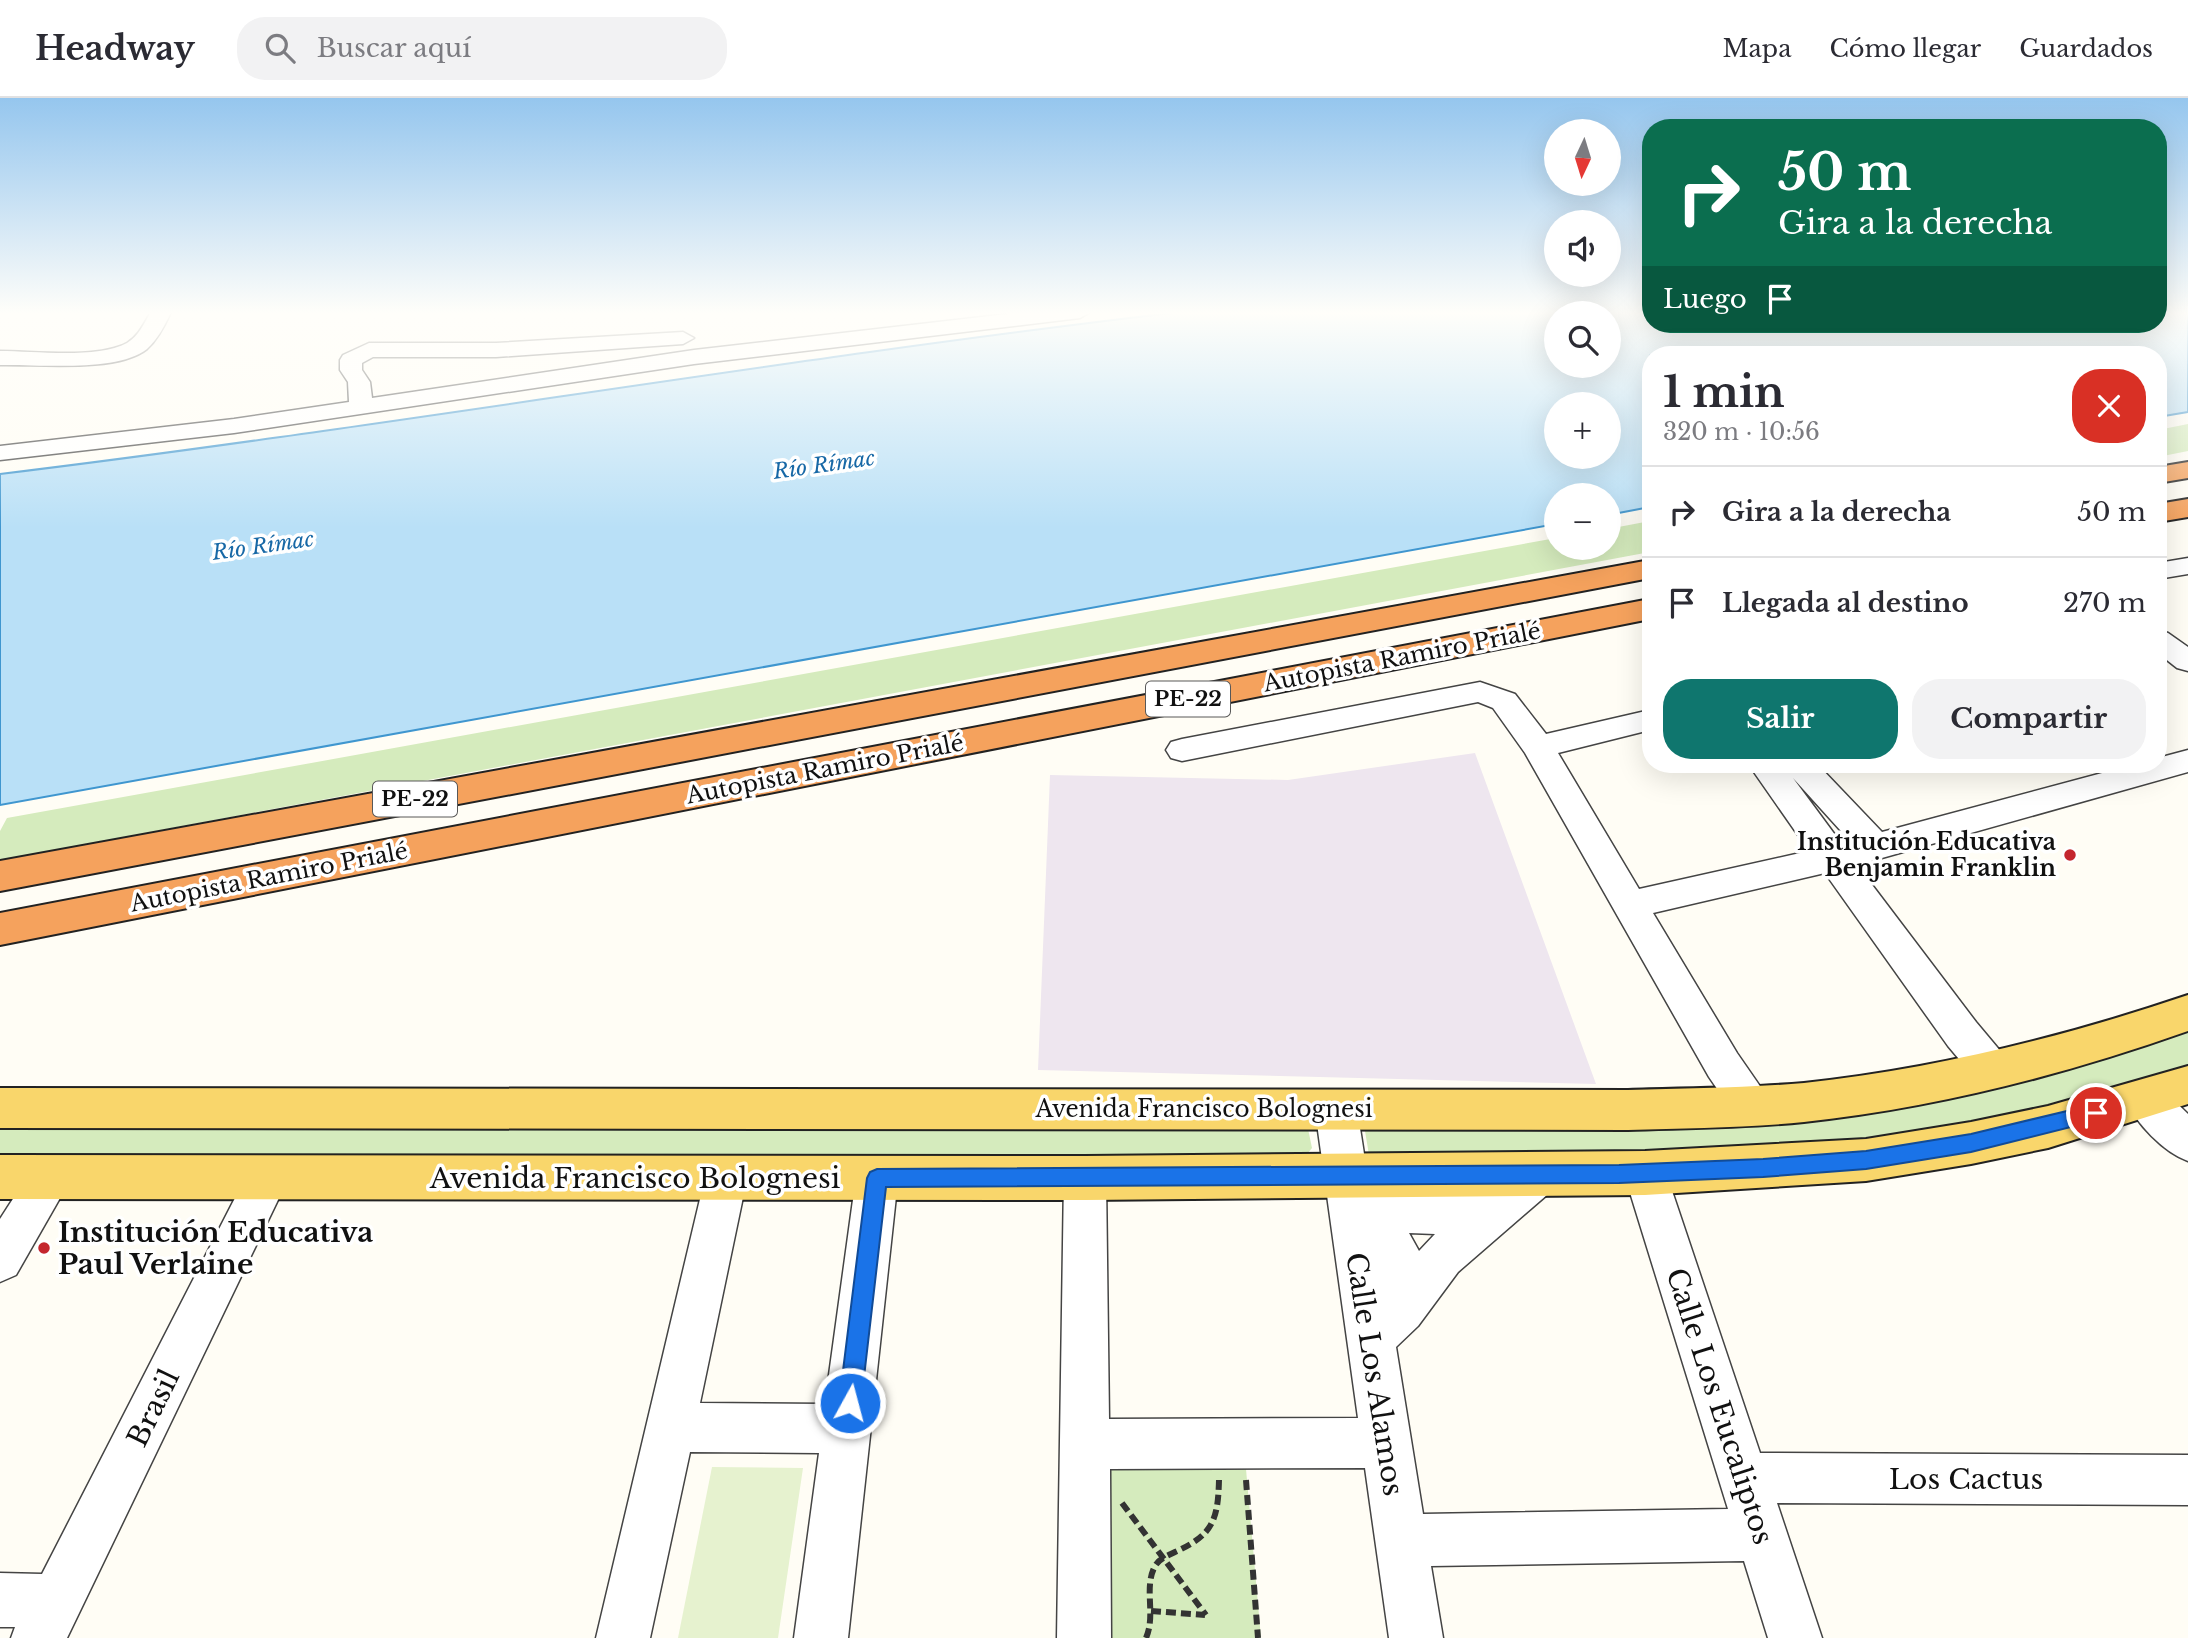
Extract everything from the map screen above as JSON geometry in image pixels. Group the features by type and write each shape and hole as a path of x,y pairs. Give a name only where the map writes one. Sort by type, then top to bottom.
{"highway":[{"path":"2167,474 2188,470"},
{"path":"2167,512 2188,508"},
{"name":"Autopista Ramiro Prialé","path":"0,876 1642,570"},
{"name":"Autopista Ramiro Prialé","path":"0,929 1642,611"}],"main road":[{"name":"Avenida Francisco Bolognesi","path":"0,1108 1628,1110 1752,1105 1829,1100 1993,1071 2107,1042 2188,1013"},
{"name":"Avenida Francisco Bolognesi","path":"0,1177 1085,1178 1355,1197 1540,1174 1645,1173 1866,1160 2022,1132 2188,1085"}],"street":[{"path":"359,384 361,408"},
{"path":"0,453 361,408 519,384"},
{"path":"2167,570 2188,566"},
{"path":"2167,646 2188,661"},
{"path":"1182,750 1480,692 1504,701 1538,747 1632,904 1723,1065 1752,1105"},
{"path":"1538,747 1642,722"},
{"path":"1771,773 1962,1034 1993,1071"},
{"path":"1806,773 1875,847"},
{"path":"1632,904 1834,858 2156,773"},
{"path":"2145,1099 2188,1142"},
{"name":"Calle Los Alamos","path":"1336,1109 1386,1324 1386,1443 1416,1638"},
{"name":"Calle Los Eucaliptos","path":"1645,1173 1795,1638"},
{"path":"1386,1324 1442,1257 1494,1210 1540,1174"},
{"path":"0,1260 51,1177"},
{"name":"Brasil","path":"48,1619 268,1177"},
{"path":"623,1638 726,1178"},
{"path":"821,1638 877,1178"},
{"path":"1084,1638 1085,1178"},
{"path":"1355,1197 1425,1214 1494,1210"},
{"path":"671,1427 846,1429"},
{"path":"1084,1444 1386,1443"},
{"name":"Los Cactus","path":"1743,1478 2188,1480"},
{"path":"1401,1539 1762,1535"},
{"path":"0,1600 48,1619"}],"path":[{"path":"1146,1638 1154,1568 1161,1559 1202,1539 1215,1523 1219,1511 1219,1472"},
{"path":"1245,1473 1258,1638"},
{"path":"1114,1492 1161,1559 1206,1615 1150,1611"}],"shaded area":[{"path":"1475,753 1596,1084 1038,1070 1050,775 1288,780"}],"green space":[{"path":"2188,424 2188,451 2167,455 2167,428"},
{"path":"1642,523 1642,553 1621,557 1621,527"},
{"path":"1544,540 1544,560 1607,560 0,860 0,831 7,818"},
{"path":"2188,1026 2188,1073 2106,1099 1786,1154 1369,1155 1365,1131 1381,1121 1634,1121"},
{"path":"0,1115 1307,1124 1312,1148 1299,1164 0,1166"},
{"path":"712,1467 803,1468 778,1638 678,1638"},
{"path":"1097,1467 1246,1469 1261,1638 1101,1638"}],"water":[{"name":"Río Rímac","path":"648,384 1642,384 1642,509 1621,513 1621,483 1544,483 1544,526 0,805 0,474"},
{"path":"2167,384 2188,384 2188,412 2167,416"}],"place":[{"name":"Institución Educativa Benjamin Franklin","path":"2070,855"},
{"name":"Institución Educativa Paul Verlaine","path":"44,1248"}],"route":[{"path":"850,1403 877,1178 1619,1174 1763,1168 1866,1160 1971,1143 2096,1113"}]}
